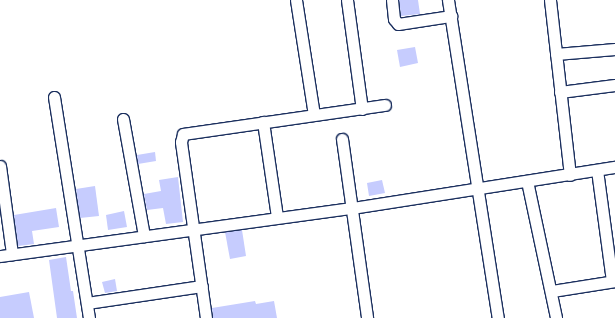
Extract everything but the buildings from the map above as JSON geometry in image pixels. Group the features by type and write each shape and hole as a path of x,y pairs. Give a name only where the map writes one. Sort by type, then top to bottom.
{"street":[{"path":"296,0 314,115"},
{"path":"347,0 362,109"},
{"path":"392,0 394,19 398,24 451,16"},
{"path":"448,0 479,189 498,318"},
{"path":"550,0 570,174"},
{"path":"556,54 615,49"},
{"path":"560,92 615,85"},
{"path":"54,97 89,318"},
{"path":"206,318 195,229 181,142 184,134 385,105"},
{"path":"123,119 144,236"},
{"path":"263,122 277,217"},
{"path":"342,139 367,318"},
{"path":"0,166 12,254"},
{"path":"0,256 277,217 352,208 479,189 615,166"},
{"path":"552,291 614,281 597,170"},
{"path":"527,181 552,291 556,318"},
{"path":"87,303 202,286"}]}
